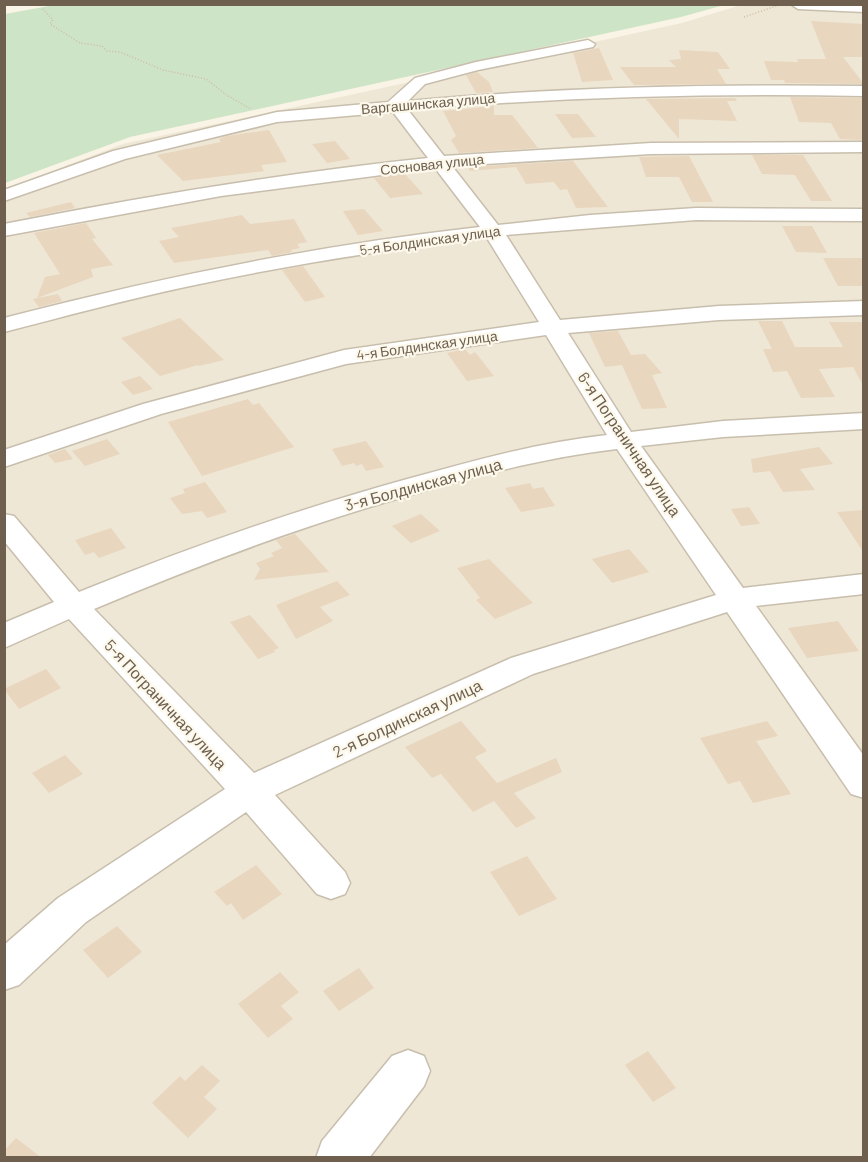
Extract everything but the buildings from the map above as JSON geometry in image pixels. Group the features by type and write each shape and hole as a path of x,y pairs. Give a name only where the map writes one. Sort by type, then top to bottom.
{"street":[{"path":"798,4 864,8"},
{"path":"395,105 420,81 476,66 588,44"},
{"name":"Варгашинская улица","path":"4,196 119,155 277,117 502,97 746,89 864,90"},
{"name":"6-я Пограничная улица","path":"395,105 493,231 624,441 864,784"},
{"name":"Сосновая улица","path":"4,230 99,210 200,194 438,162 593,150 864,147"},
{"name":"5-я Болдинская улица","path":"4,326 70,307 259,265 433,237 591,220 723,213 864,215"},
{"name":"4-я Болдинская улица","path":"4,459 152,409 344,357 554,327 719,313 864,308"},
{"name":"3-я Болдинская улица","path":"4,637 24,626 182,561 329,510 454,474 560,448 723,429 864,421"},
{"name":"5-я Пограничная улица","path":"4,522 74,606 249,791 331,882"},
{"name":"2-я Болдинская улица","path":"4,972 72,910 249,791 522,666 735,599 864,584"},
{"path":"339,1158 408,1071"}],"path":[{"path":"744,17 782,4"},
{"path":"43,9 53,20 50,24 80,43 102,46 107,51 120,52 163,70 206,79 253,111"}],"shaded area":[{"path":"741,5 863,5 863,1157 5,1158 5,189 123,144 682,23"}],"green space":[{"path":"60,4 724,5 681,17 130,137 5,183 5,14"}]}
